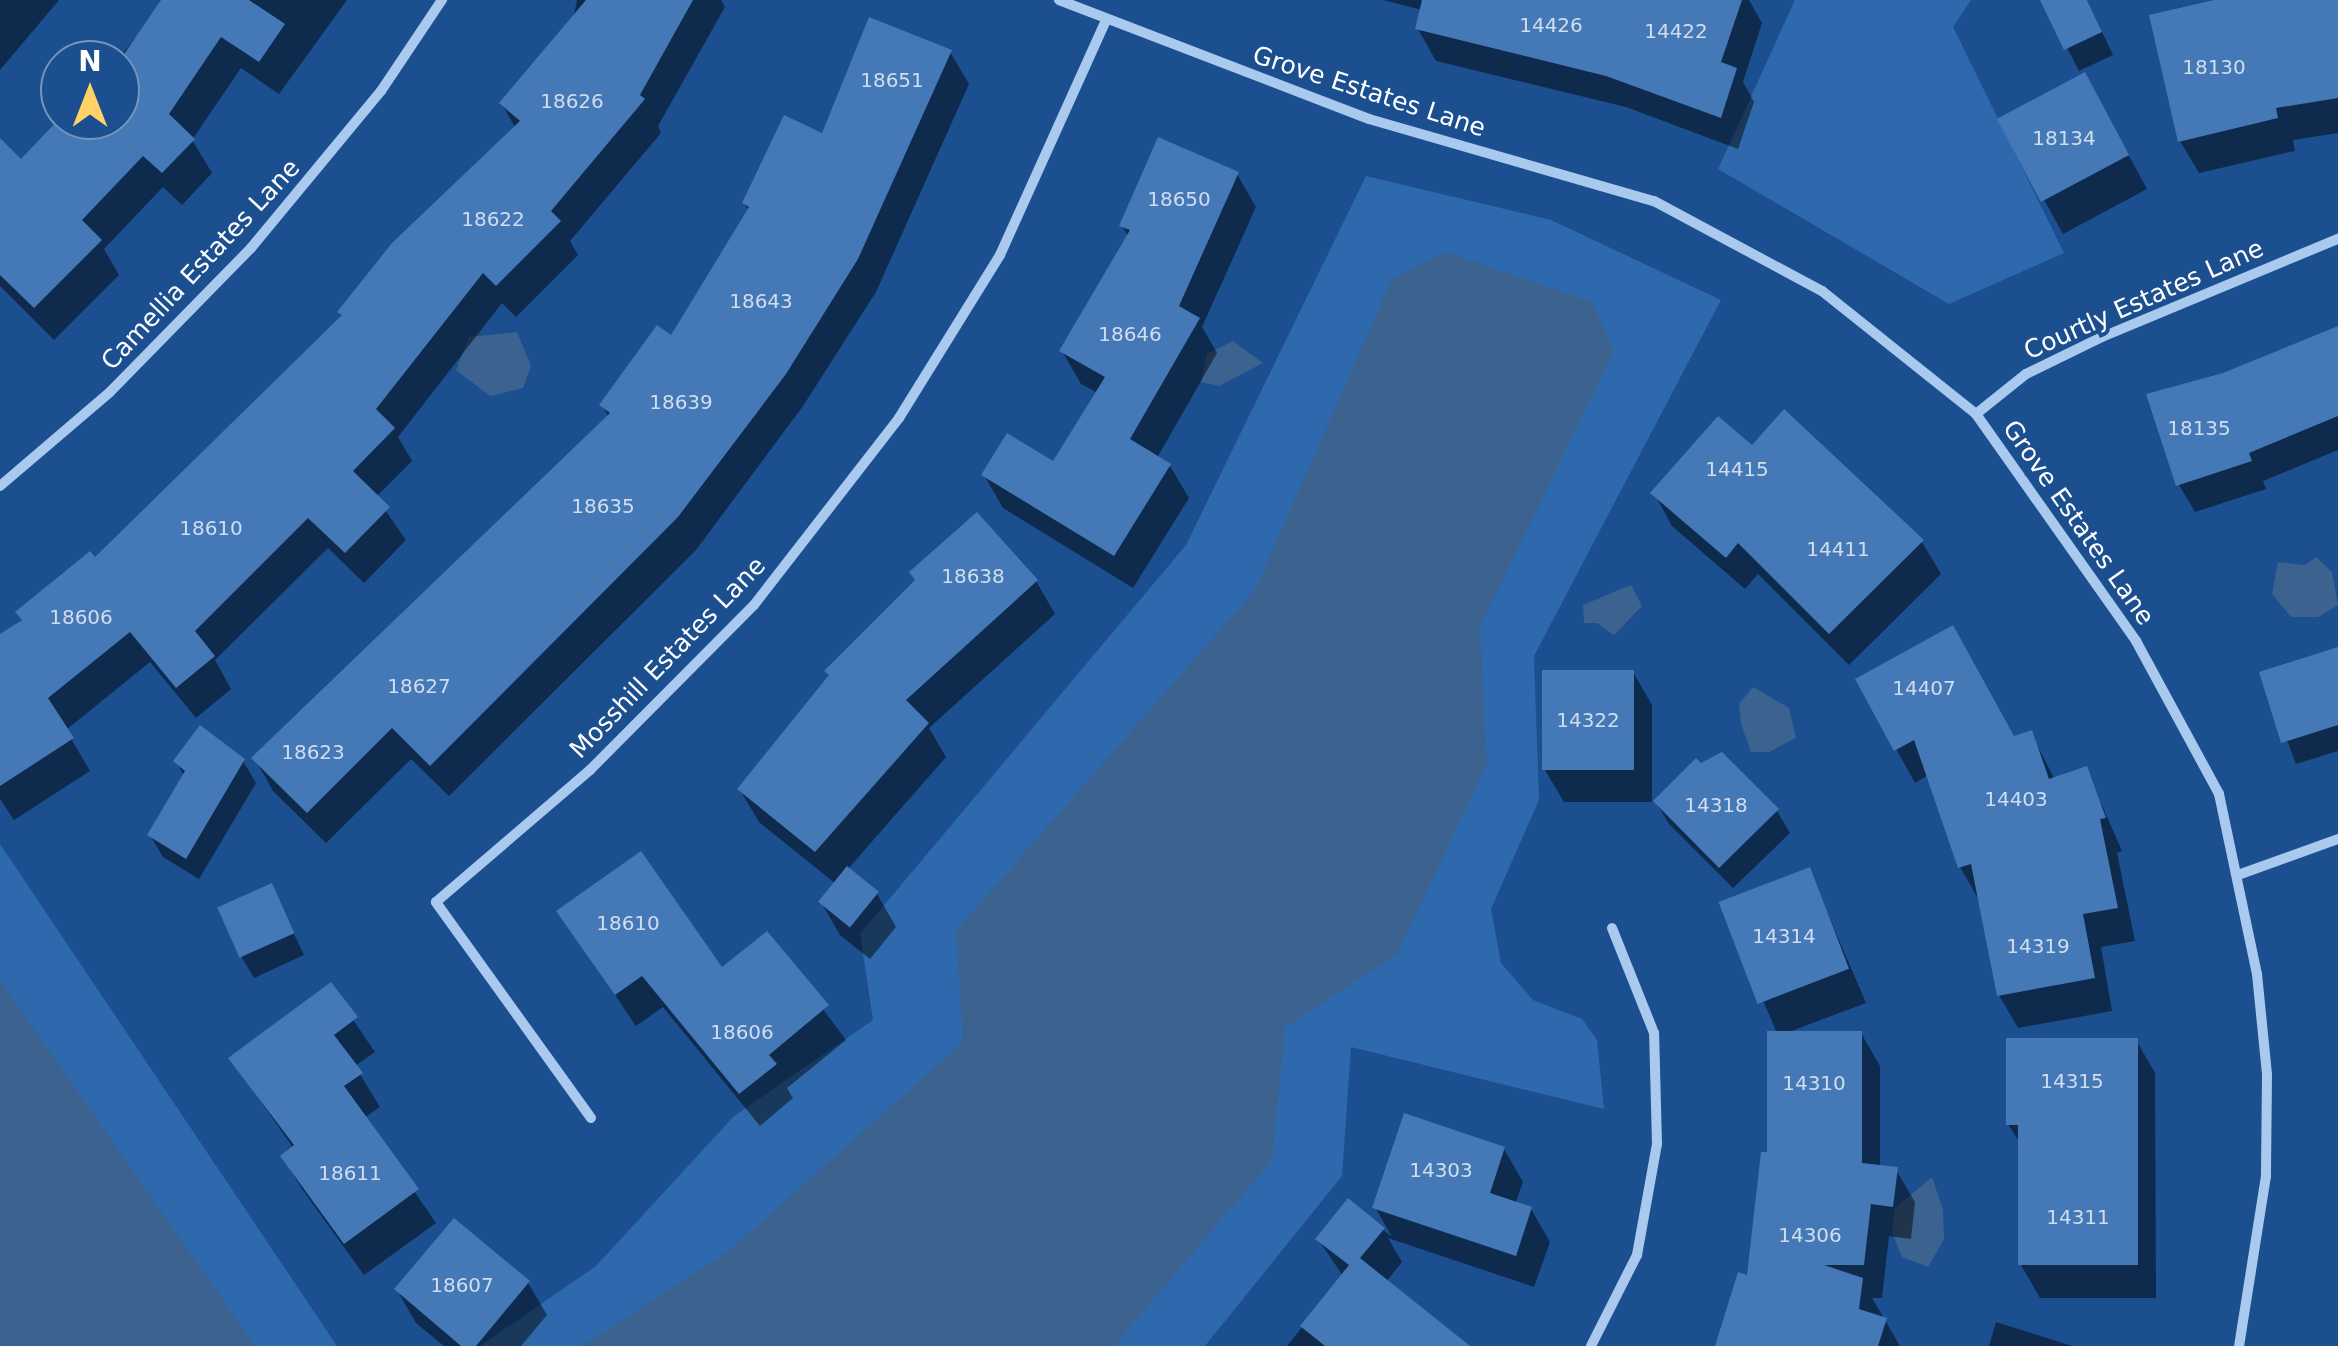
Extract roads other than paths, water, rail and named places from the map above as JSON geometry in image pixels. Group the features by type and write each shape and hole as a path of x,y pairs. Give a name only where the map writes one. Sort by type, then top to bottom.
{"street":[{"name":"Camellia Estates Lane","path":"0,486 110,393 251,248 381,92 442,0"},
{"name":"Grove Estates Lane","path":"1059,0 1369,119 1654,201 1822,291 1976,414 2136,641 2219,794 2258,974 2267,1075 2266,1176 2239,1346"},
{"name":"Mosshill Estates Lane","path":"591,1118 436,902 590,770 754,605 899,418 1000,255 1106,20"},
{"name":"Courtly Estates Lane","path":"1976,414 2026,374 2102,336 2338,239"},
{"path":"2238,875 2338,838"},
{"path":"1591,1346 1637,1255 1656,1144 1654,1033 1612,928"}]}
